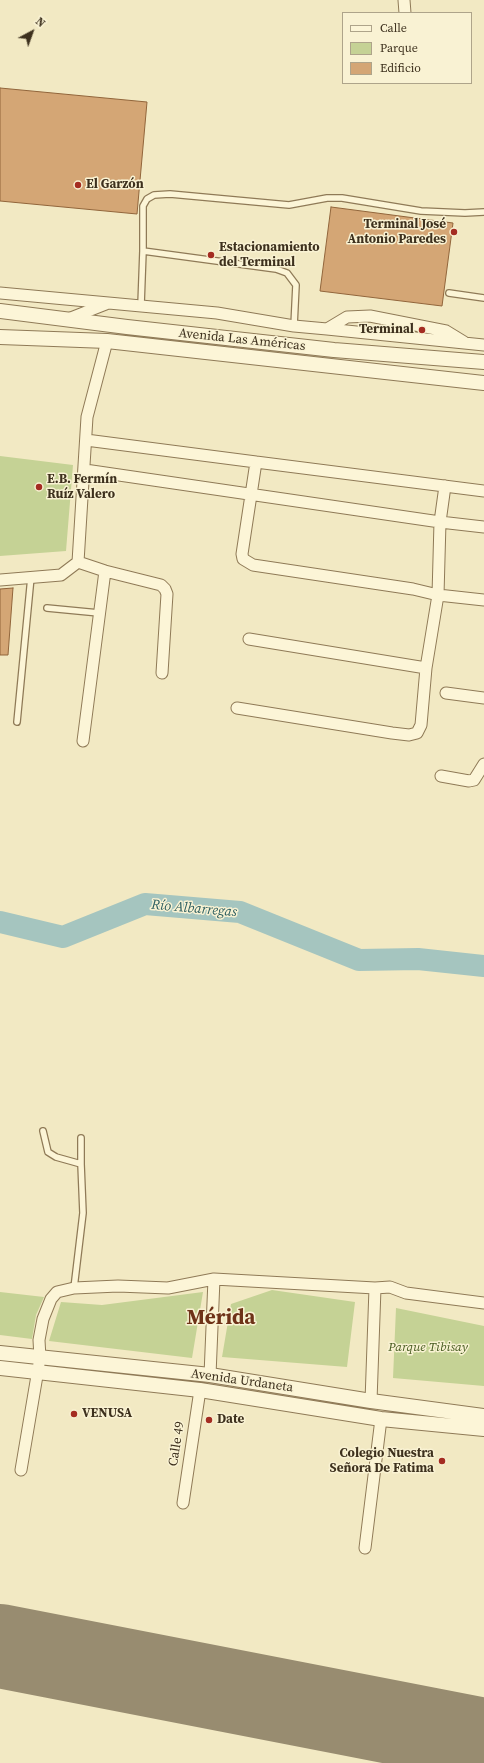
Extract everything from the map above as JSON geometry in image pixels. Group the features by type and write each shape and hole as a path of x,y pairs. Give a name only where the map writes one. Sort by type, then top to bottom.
{"street":[{"path":"404,0 405,12"},
{"path":"0,293 217,313 294,326 484,345"},
{"path":"67,320 108,304"},
{"name":"Avenida Las Américas","path":"0,310 67,320 334,350 484,362"},
{"path":"327,329 347,317 370,316 446,331 464,342"},
{"name":"Avenida Las Américas","path":"0,336 107,341 484,383"},
{"path":"0,580 62,575 78,562 85,470 87,417 107,341"},
{"path":"86,440 484,491"},
{"path":"256,462 242,548 243,559 248,563 413,589 438,595 484,600"},
{"path":"85,470 440,522 484,527"},
{"path":"237,708 392,734 414,735 417,733 421,725 426,668 438,595 440,522 445,486"},
{"path":"78,562 105,571 161,585 165,589 167,594 162,673"},
{"path":"83,741 105,571"},
{"path":"249,639 426,668"},
{"path":"446,693 484,698"},
{"path":"441,776 469,781 474,780 484,764"},
{"path":"210,1376 214,1279"},
{"path":"21,1470 40,1358 39,1340 43,1319 51,1299 57,1292 74,1288 125,1286 168,1288 214,1279 375,1288 390,1287 406,1293 484,1303"},
{"path":"371,1401 375,1288"},
{"name":"Avenida Urdaneta","path":"0,1353 210,1376 371,1401 484,1416"},
{"name":"Avenida Urdaneta","path":"0,1368 200,1390 381,1419 484,1429"},
{"name":"Calle 49","path":"182,1503 200,1390"},
{"path":"365,1548 381,1419"}],"lane":[{"path":"141,305 143,206 147,199 154,195 170,194 289,205 327,198 342,198 421,211 465,213 484,212"},
{"path":"143,252 276,269 287,273 296,285 294,326"},
{"path":"449,293 484,298"},
{"path":"17,722 31,577"},
{"path":"47,608 99,613"},
{"path":"43,1130 48,1152 56,1157 81,1164"},
{"path":"74,1288 83,1213 81,1138"}],"green space":[{"path":"0,456 73,465 66,551 0,556"},
{"name":"Parque Tibisay","path":"272,1290 355,1302 347,1367 222,1357 231,1304"},
{"path":"0,1292 44,1297 36,1315 32,1339 0,1335"},
{"path":"203,1292 192,1358 49,1341 61,1302 102,1305"},
{"name":"Parque Tibisay","path":"396,1308 484,1326 484,1386 393,1378"}],"building":[{"name":"El Garzón","path":"0,88 147,102 137,214 0,201"},
{"path":"331,207 453,223 442,306 320,291"},
{"path":"13,588 8,655 0,655 0,589"}],"waterway":[{"name":"Río Albarregas","path":"0,922 63,937 145,904 240,912 359,960 418,959 484,966"}],"runway":[{"path":"0,1646 484,1740"}],"place":[{"name":"El Garzón","path":"78,185"},
{"name":"Terminal José Antonio Paredes","path":"454,232"},
{"name":"Estacionamiento del Terminal","path":"211,255"},
{"name":"Terminal","path":"422,330"},
{"name":"E.B. Fermín Ruíz Valero","path":"39,487"},
{"name":"VENUSA","path":"74,1414"},
{"name":"Date","path":"209,1420"},
{"name":"Colegio Nuestra Señora De Fatima","path":"442,1461"}],"district":[{"name":"Mérida","path":"221,1319"}]}
